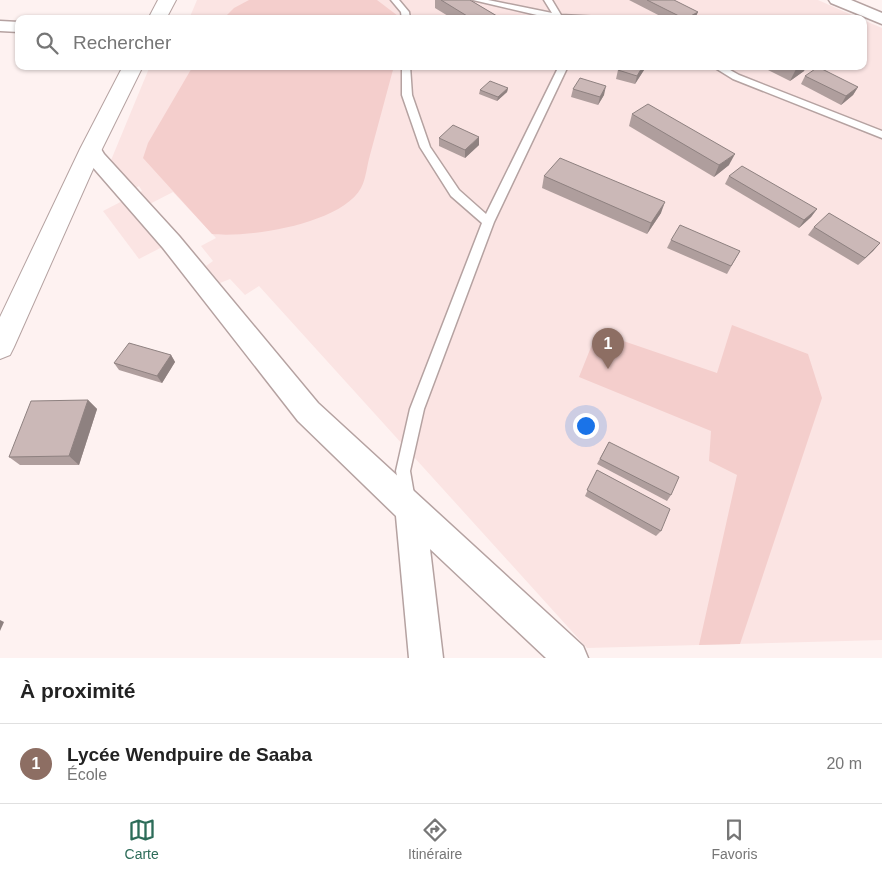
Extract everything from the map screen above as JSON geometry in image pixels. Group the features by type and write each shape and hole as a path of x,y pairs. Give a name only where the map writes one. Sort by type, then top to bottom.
{"street":[{"path":"157,15 163,0"},
{"path":"158,15 167,0"},
{"path":"837,0 882,19"},
{"path":"0,346 4,320 131,70"},
{"path":"91,149 171,242 308,412 410,510 571,658"},
{"path":"410,510 426,658"}],"lane":[{"path":"396,0 405,15"},
{"path":"477,0 544,15"},
{"path":"548,0 556,15"},
{"path":"406,70 407,95 425,147 455,193 488,222"},
{"path":"410,510 403,471 417,409 488,222 562,70"},
{"path":"723,70 736,77 882,136"}],"shaded area":[{"path":"197,0 818,0 852,15 191,15"},
{"path":"249,0 377,0 397,15 227,15 234,8"},
{"path":"867,22 882,28 882,640 587,648 259,286 245,295 230,279 220,283 206,266 213,261 201,246 216,238 173,192 140,209 168,244 139,259 103,211 142,191 139,186 132,190 109,165 148,70 867,70"},
{"path":"191,70 393,70 361,188 350,200 334,211 293,226 248,234 212,234 143,158 148,143"},
{"path":"732,325 808,354 822,398 740,644 699,645 737,475 709,461 711,431 579,377 597,332 717,373"}],"building":[{"path":"441,0 470,0 495,15 465,15"},
{"path":"647,0 674,0 698,12 692,15 677,15"},
{"path":"618,70 641,70 637,76"},
{"path":"814,70 824,70 858,87 846,96 805,76"},
{"path":"580,78 606,86 600,97 573,89"},
{"path":"490,81 508,88 498,97 480,90"},
{"path":"648,104 735,154 719,165 632,114"},
{"path":"453,125 479,137 465,150 439,138"},
{"path":"560,158 665,202 651,223 544,176"},
{"path":"742,166 817,209 804,220 729,176"},
{"path":"829,213 880,243 865,258 814,227"},
{"path":"680,225 740,251 731,266 671,240"},
{"path":"129,343 171,355 157,376 114,363"},
{"path":"88,400 69,456 9,457 31,401"},
{"path":"609,442 679,477 671,495 600,459"},
{"path":"597,470 670,509 661,531 587,490"}],"place":[{"name":"Lycée Wendpuire de Saaba","path":"608,369"}]}
